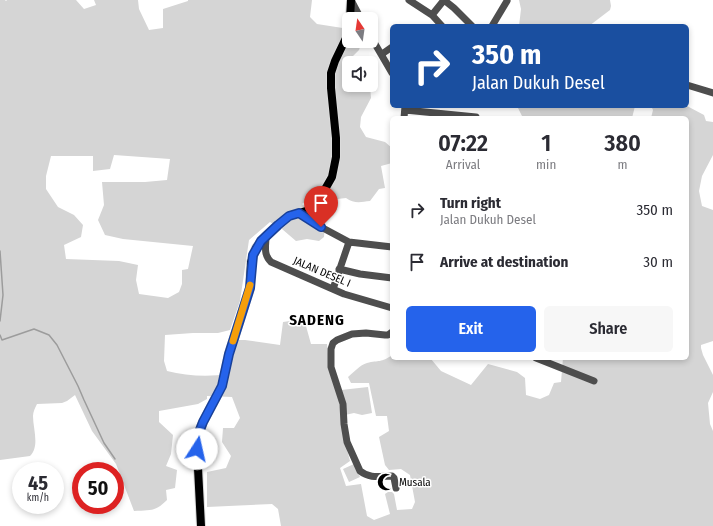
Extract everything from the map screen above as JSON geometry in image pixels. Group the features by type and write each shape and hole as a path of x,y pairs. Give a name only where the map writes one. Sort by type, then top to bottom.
{"main road":[{"path":"350,12 351,0"},
{"path":"201,526 197,449 198,435 203,422 222,386 229,354 250,288 253,255 258,244 289,216 309,210 316,205 332,177 336,157 336,138 331,73 342,46"}],"street":[{"path":"351,0 357,12"},
{"path":"411,0 432,15 439,24"},
{"path":"432,15 444,0 470,24"},
{"path":"493,24 507,1"},
{"path":"378,48 390,68"},
{"path":"382,54 390,49"},
{"path":"689,86 713,92"},
{"path":"405,108 468,116"},
{"path":"299,213 349,242 390,247"},
{"name":"JALAN DESEL I","path":"266,236 265,253 266,258 271,262 333,289 390,307"},
{"path":"333,289 349,242"},
{"path":"340,269 360,274 390,278"},
{"path":"390,333 385,335 366,333 352,334 337,340 331,349 331,367 343,404 347,442 360,471 364,475 370,477 392,476 394,478 396,488"},
{"path":"550,360 594,381"}],"shaded area":[{"path":"0,0 76,0 84,9 96,5 94,0 138,0 139,9 149,30 163,28 163,9 188,0 312,0 310,17 317,24 342,28 342,48 360,48 353,56 342,56 342,92 371,92 371,98 361,117 360,127 366,137 385,142 390,146 390,164 381,166 385,188 379,189 370,201 355,202 346,198 329,200 312,196 302,204 325,225 324,237 319,241 307,239 296,241 282,229 270,222 249,240 240,301 230,330 218,333 165,335 164,361 167,371 174,373 198,376 228,374 238,340 280,345 283,322 304,319 311,344 327,344 329,364 339,399 343,434 350,461 340,468 346,486 361,484 367,516 374,520 390,514 385,494 388,492 392,492 394,494 397,510 412,509 415,502 410,475 401,469 389,470 385,465 379,437 389,431 387,416 376,416 369,383 351,383 348,377 364,364 390,356 390,360 432,360 441,371 471,385 488,364 517,372 525,378 526,395 540,399 549,395 554,383 561,382 563,360 689,360 689,116 652,116 652,108 689,107 704,115 706,121 713,122 713,155 702,176 699,191 702,206 713,210 713,341 701,345 701,348 713,375 713,392 708,403 710,424 713,431 713,526 281,526 278,509 272,504 207,507 207,472 226,468 231,456 222,442 223,428 234,428 240,418 232,397 207,396 207,399 198,404 159,411 159,422 173,435 171,454 166,466 177,470 175,488 166,490 167,500 159,507 152,510 134,511 124,485 124,462 115,462 92,431 75,395 62,403 37,404 33,414 35,447 30,456 0,460","holes":["114,155 170,159 167,180 145,182 102,182 104,205 98,220 105,235 123,239 193,246 188,269 182,270 182,284 179,292 168,298 139,294 136,280 138,265 119,261 66,259 64,245 81,237 83,225 74,215 58,207 46,189 46,176 51,156 93,156 93,171 110,169"]},
{"path":"519,0 610,0 611,6 610,10 592,24 519,24 521,9"},
{"path":"518,108 634,108 632,116 522,116"},
{"path":"368,387 372,413 362,415 354,413 345,415 341,390"},
{"path":"354,464 360,477 349,482 343,469"}],"waterway":[{"path":"0,251 3,295 0,321"},
{"path":"0,335 2,340 34,329 49,335 57,345 78,386 104,443 115,459"}],"slow traffic":[{"path":"233,341 250,285"}],"place":[{"name":"Musala","path":"386,482"}],"district":[{"name":"SADENG","path":"317,320"}],"route":[{"path":"197,449 198,435 203,422 216,400 222,386 229,354 250,288 251,262 256,248 261,241 289,216 299,213 321,227"}]}
